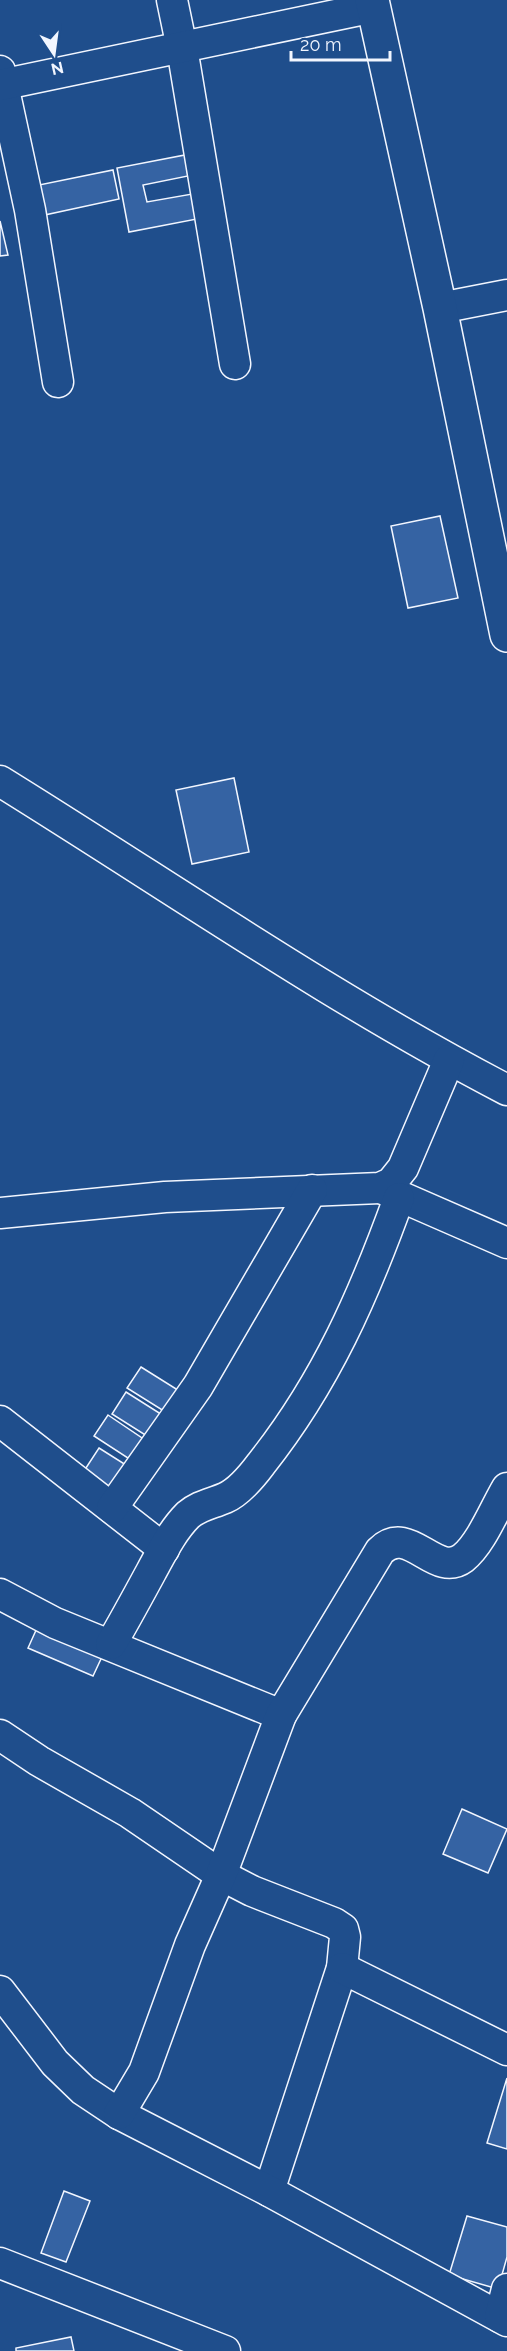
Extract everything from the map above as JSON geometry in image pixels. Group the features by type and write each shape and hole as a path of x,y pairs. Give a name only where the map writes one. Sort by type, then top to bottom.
{"street":[{"path":"172,0 235,364"},
{"path":"58,382 30,210 1,80 182,48 373,4 440,308 507,635"},
{"path":"440,308 507,295"},
{"path":"0,781 246,937 449,1060 507,1090"},
{"path":"111,1644 174,1532 189,1514 203,1505 227,1497 246,1482 262,1463 318,1382 351,1318 376,1261 391,1183 404,1168 449,1060"},
{"path":"112,1508 198,1386 312,1190"},
{"path":"0,1213 165,1197 312,1190 389,1193 507,1243"},
{"path":"0,1421 164,1549"},
{"path":"119,2114 144,2072 190,1945 221,1875 281,1715 380,1551 387,1543 400,1542 411,1545 442,1562 457,1562 465,1557 476,1543 507,1488"},
{"path":"0,1594 55,1623 281,1715"},
{"path":"0,1735 39,1761 130,1813 221,1875 252,1892 334,1923 343,1929 345,1937 342,1968 269,2191"},
{"path":"342,1968 507,2050"},
{"path":"0,1991 55,2063 83,2090 119,2114 505,2309"},
{"path":"0,2264 225,2351"}],"building":[{"path":"185,155 188,176 143,185 147,202 192,194 197,219 129,232 117,168"},
{"path":"113,170 119,199 40,216 34,186"},
{"path":"0,221 8,255 0,256"},
{"path":"440,516 458,598 408,608 391,526"},
{"path":"234,778 249,852 192,864 176,790"},
{"path":"141,1367 181,1392 167,1413 127,1388"},
{"path":"126,1392 164,1416 150,1438 112,1414"},
{"path":"108,1415 148,1442 134,1462 94,1436"},
{"path":"99,1448 126,1465 107,1494 80,1477"},
{"path":"42,1617 107,1646 93,1676 28,1648"},
{"path":"462,1809 507,1829 488,1873 443,1854"},
{"path":"507,2078 507,2149 487,2143"},
{"path":"64,2191 90,2201 66,2262 41,2253"},
{"path":"467,2216 507,2227 507,2257 498,2289 449,2275"},
{"path":"71,2337 74,2351 16,2351 16,2348"}]}
